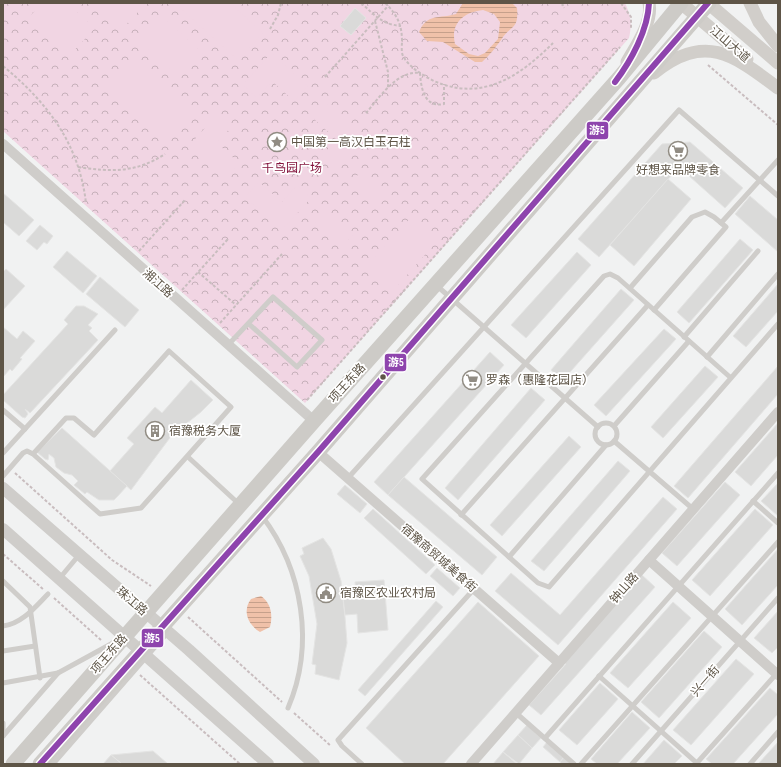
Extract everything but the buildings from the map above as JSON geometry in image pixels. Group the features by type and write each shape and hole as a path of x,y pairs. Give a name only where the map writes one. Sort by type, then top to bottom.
{"main road":[{"path":"619,78 644,30 650,8 649,3"},
{"name":"项王东路","path":"13,764 314,421 619,78 681,3"},
{"name":"江山大道","path":"681,3 778,85"},
{"name":"项王东路","path":"40,764 145,654 262,515 709,3"},
{"name":"江山大道","path":"709,3 778,63"},
{"path":"750,3 759,22 778,46"},
{"path":"632,90 666,63 686,55 705,50 720,52 736,58 778,88"}],"street":[{"name":"湘江路","path":"3,144 178,294 314,421"},
{"name":"钟山路","path":"471,764 778,412"},
{"name":"宿豫商贸城美食街","path":"318,452 559,663"},
{"name":"珠江路","path":"3,488 79,556 166,630 314,764"},
{"path":"3,529 268,764"},
{"path":"649,560 777,674"}],"lane":[{"path":"348,478 679,110 778,196"},
{"path":"721,223 778,160"},
{"path":"630,288 692,217 705,212 726,227 654,310"},
{"path":"684,337 758,251"},
{"path":"731,378 630,288 618,278 610,274 604,276 422,479 538,583 549,587 649,472 731,378 778,324"},
{"path":"707,357 778,274"},
{"path":"436,284 598,427"},
{"path":"231,342 274,297 322,340 297,367 249,324"},
{"path":"461,515 648,305"},
{"path":"3,453 115,330"},
{"path":"614,426 689,341"},
{"path":"3,476 23,453 27,451 33,454 100,514 141,508 231,407 169,351 94,435 74,418 66,418 33,454"},
{"path":"3,410 25,429"},
{"path":"598,427 607,423 614,426"},
{"path":"509,557 606,445 614,441 616,433 614,426"},
{"path":"598,427 596,437 600,443 606,445"},
{"path":"614,441 693,509"},
{"path":"188,457 240,505"},
{"path":"545,738 778,473"},
{"path":"753,501 778,523"},
{"path":"262,515 283,548 294,579 300,605 302,659 298,679 288,708"},
{"path":"580,764 778,542"},
{"path":"59,580 79,556"},
{"path":"3,581 26,602 31,612 40,678"},
{"path":"362,764 342,746 338,740 474,589"},
{"path":"3,626 9,626 31,612 48,594"},
{"name":"兴一街","path":"632,764 778,598"},
{"path":"3,683 40,678 58,673 125,636"},
{"path":"3,651 35,646"},
{"path":"53,764 145,654"},
{"path":"3,736 58,673"},
{"path":"599,676 697,764 777,674"},
{"path":"516,713 574,764"},
{"path":"3,723 3,736"},
{"path":"750,764 778,732"}],"path":[{"path":"270,29 278,14 281,3"},
{"path":"361,3 378,18 388,24 401,26"},
{"path":"385,3 396,15 401,26 402,54 420,73 444,84 473,89 491,87 520,72 552,43"},
{"path":"562,3 564,8"},
{"path":"621,3 631,17 630,33"},
{"path":"325,77 388,6"},
{"path":"375,21 386,64 388,88"},
{"path":"305,403 624,43"},
{"path":"3,66 27,86 56,120 78,167 83,182 86,205 80,200"},
{"path":"366,113 388,88 407,74 420,73"},
{"path":"420,73 422,92 426,99 433,103 444,104 444,84"},
{"path":"78,167 98,170 127,170 144,166 165,154"},
{"path":"143,257 137,252 185,200"},
{"path":"186,296 178,294 228,239"},
{"path":"231,342 218,325 282,254"},
{"path":"198,272 236,305"}],"green space":[{"name":"千鸟园广场","path":"3,3 625,3 630,16 630,28 629,38 305,403 3,131"},
{"path":"42,3 67,3 95,28 71,54 30,16"},
{"path":"95,3 146,3 123,28"},
{"path":"181,3 230,3 263,33 238,60 178,6"},
{"path":"160,14 203,53 180,78 138,40"},
{"path":"271,53 308,86 294,101 272,81 257,98 243,85"},
{"path":"131,59 192,114 168,141 107,86"},
{"path":"328,104 365,136 336,169 322,156 336,139 314,119"},
{"path":"217,114 232,126 217,143 239,163 226,179 189,146"},
{"path":"362,170 389,194 378,207 351,183"},
{"path":"259,182 282,202 297,185 311,198 282,230 245,197"},
{"path":"326,211 353,235 342,247 315,223"},
{"path":"412,216 438,240 393,291 366,267"}],"shaded area":[{"path":"463,3 512,3 517,8 517,21 504,35 488,57 482,62 475,62 443,42 427,41 419,32 422,26 430,19 456,14","holes":["483,10 494,14 500,22 498,39 485,53 478,56 469,54 455,44 455,30 460,20 464,16"]},
{"path":"261,596 269,606 271,618 270,627 260,632 252,626 248,617 247,608 251,599"}],"transit line":[{"name":"游5","path":"615,82 627,65 638,45 646,24 649,3"},
{"name":"游5","path":"40,764 318,452 708,3"}],"place":[{"name":"中国第一高汉白玉石柱","path":"277,142"},
{"name":"好想来品牌零食","path":"678,151"},
{"name":"罗森（惠隆花园店）","path":"472,380"},
{"name":"宿豫税务大厦","path":"155,431"},
{"name":"宿豫区农业农村局","path":"326,593"}]}
